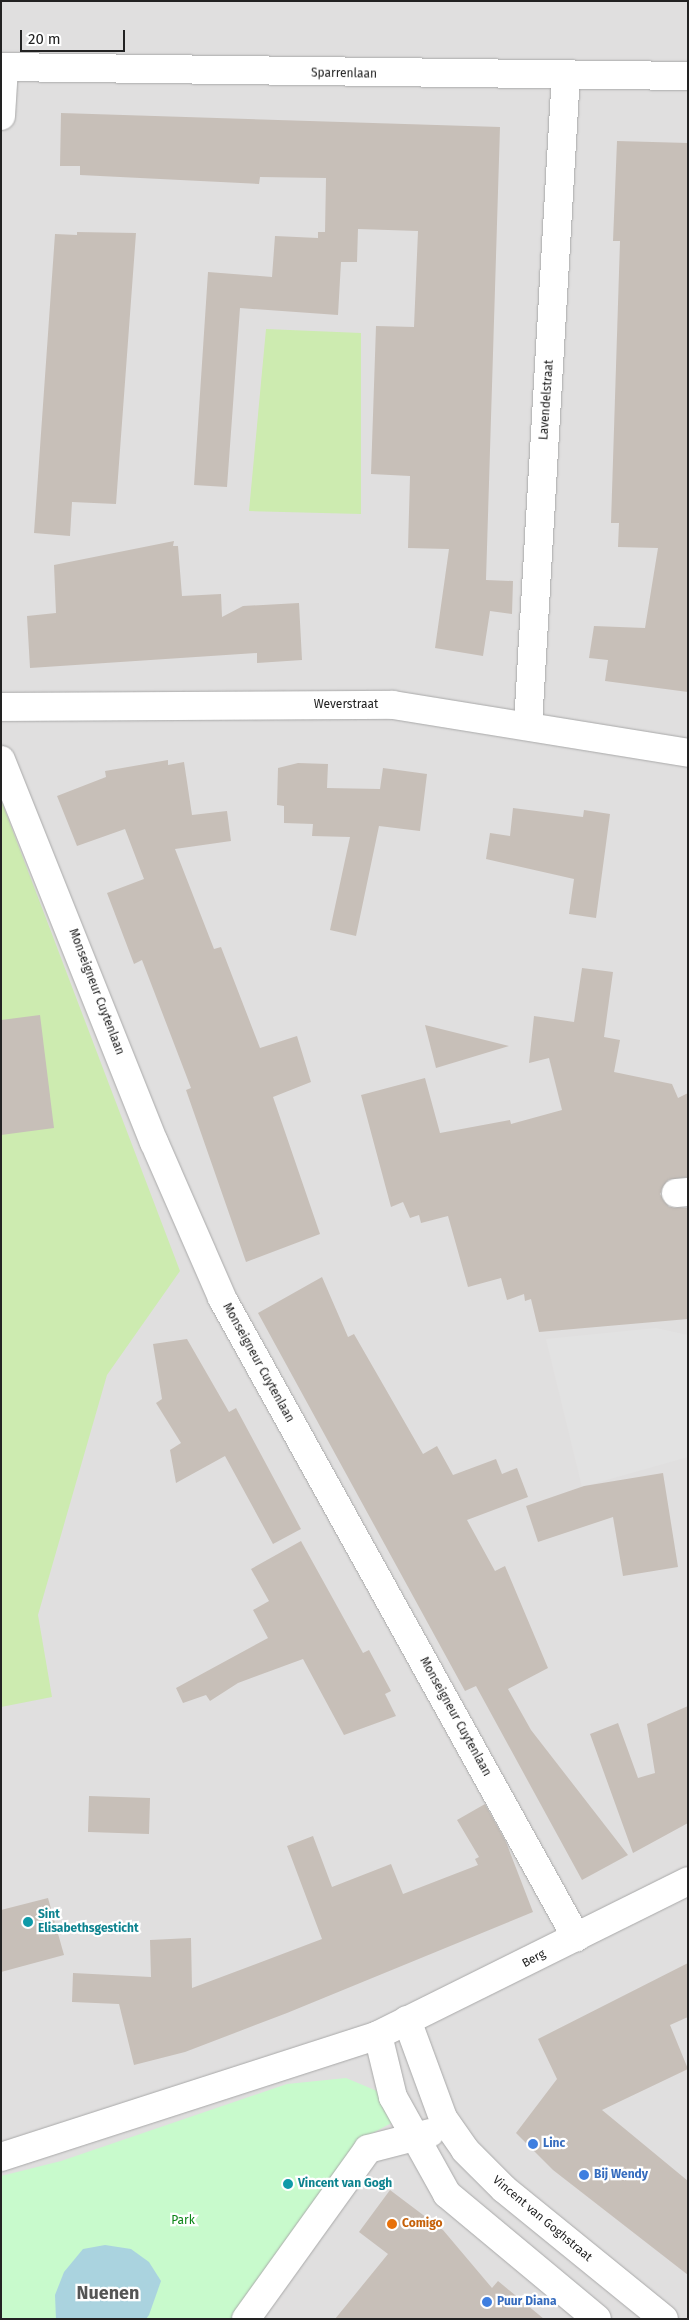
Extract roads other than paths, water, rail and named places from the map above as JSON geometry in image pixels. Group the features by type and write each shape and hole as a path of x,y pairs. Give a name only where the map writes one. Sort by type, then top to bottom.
{"street":[{"name":"Sparrenlaan","path":"3,67 688,76"},
{"path":"1,116 3,67"},
{"name":"Lavendelstraat","path":"528,725 566,74"},
{"name":"Weverstraat","path":"1,707 393,705 528,725 688,753"},
{"name":"Monseigneur Cuytenlaan","path":"1,760 154,1142 222,1298 576,1937"},
{"name":"Berg","path":"378,2035 407,2020 464,1996 688,1880"},
{"name":"Vincent van Goghstraat","path":"407,2020 451,2129 465,2150 504,2189 664,2319"},
{"path":"1,2157 378,2035 394,2097 412,2136 448,2194 597,2319"},
{"path":"246,2319 368,2149 412,2136 451,2129"}],"water":[{"path":"105,2245 131,2249 149,2262 161,2281 149,2315 146,2319 56,2319 55,2295 64,2272 83,2249"}],"place":[{"name":"Sint Elisabethsgesticht","path":"28,1922"},
{"name":"Linc","path":"533,2144"},
{"name":"Bij Wendy","path":"584,2175"},
{"name":"Vincent van Gogh","path":"288,2184"},
{"name":"Comigo","path":"392,2224"},
{"name":"Puur Diana","path":"487,2302"}],"district":[{"name":"Nuenen","path":"108,2293"}],"park label":[{"name":"Park","path":"183,2221"}]}
